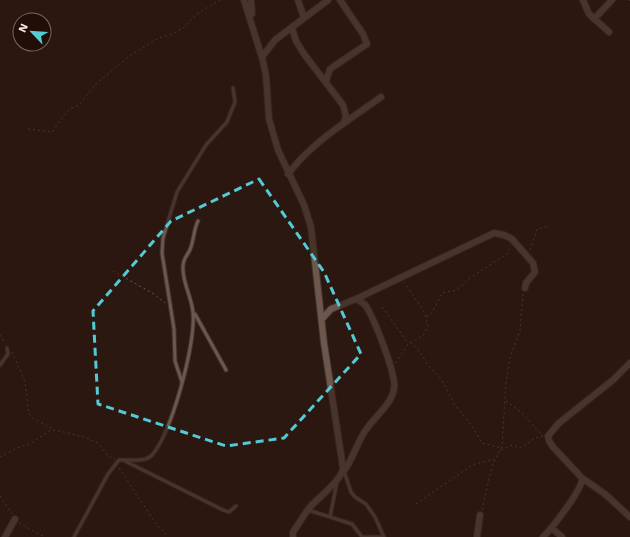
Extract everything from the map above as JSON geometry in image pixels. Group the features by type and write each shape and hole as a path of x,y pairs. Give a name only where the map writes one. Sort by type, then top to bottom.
{"street":[{"path":"244,0 253,24 266,76 268,119 278,150 288,174 304,205 311,228 330,390 338,429 343,472"},
{"path":"250,0 253,24"},
{"path":"298,0 304,18"},
{"path":"262,57 275,40 328,0"},
{"path":"326,81 330,69 367,44 363,34 340,0"},
{"path":"583,0 589,14 609,32"},
{"path":"594,19 612,0"},
{"path":"292,28 296,41 304,54 343,105 346,116 344,122"},
{"path":"288,174 309,150 344,122 381,97"},
{"path":"322,319 331,309 356,299 401,276 494,233 510,237 535,267 534,272 526,283 525,288"},
{"path":"293,537 293,532 308,510 343,472 367,427 393,393 395,388 386,350 364,304 362,296"},
{"path":"356,299 364,304"},
{"path":"629,365 613,380 559,423 550,433 549,440 553,447 582,478 605,494 630,517"},
{"path":"543,537 552,528 578,492 582,478"},
{"path":"477,537 480,515"},
{"path":"5,537 15,520"},
{"path":"552,528 562,537"}],"lane":[{"path":"182,382 175,361 174,329 164,268 162,245 174,199 206,145 227,122 235,102 233,88"},
{"path":"198,221 191,247 186,255 183,268 194,312 226,370"},
{"path":"74,537 118,461 140,460 152,455 173,417 191,340 194,312"},
{"path":"0,365 8,354 7,348"},
{"path":"123,460 223,510 231,511 236,506"},
{"path":"308,510 352,524 362,537 384,537 375,517 366,504 351,492 343,472"},
{"path":"330,517 337,480"}],"path":[{"path":"28,129 52,132 69,110 78,105 96,84 129,56 159,38 172,34 183,28 197,14 220,0"},
{"path":"529,259 537,229 549,226"},
{"path":"427,318 432,312 442,293 457,290 470,278 508,253 510,237"},
{"path":"113,271 154,294 171,308"},
{"path":"392,373 398,358 408,344 426,334 428,326 427,318 401,276"},
{"path":"480,515 484,506 492,466 502,448 510,357 520,331 525,288"},
{"path":"382,306 408,344"},
{"path":"0,335 7,348 13,353 25,382 29,414 34,419 55,430 84,437 98,443 108,456 118,461 121,473 150,515 168,537"},
{"path":"410,342 420,352 427,364 443,382 454,404 476,432 482,443 502,448"},
{"path":"506,401 522,414 542,436 549,440"},
{"path":"0,457 17,448 30,444 49,431 55,430"},
{"path":"501,451 512,446 521,448 535,438 542,436"},
{"path":"416,504 472,465 495,459"}],"highlighted area":[{"path":"259,179 324,272 361,354 284,438 226,446 98,404 93,311 171,221"}]}
